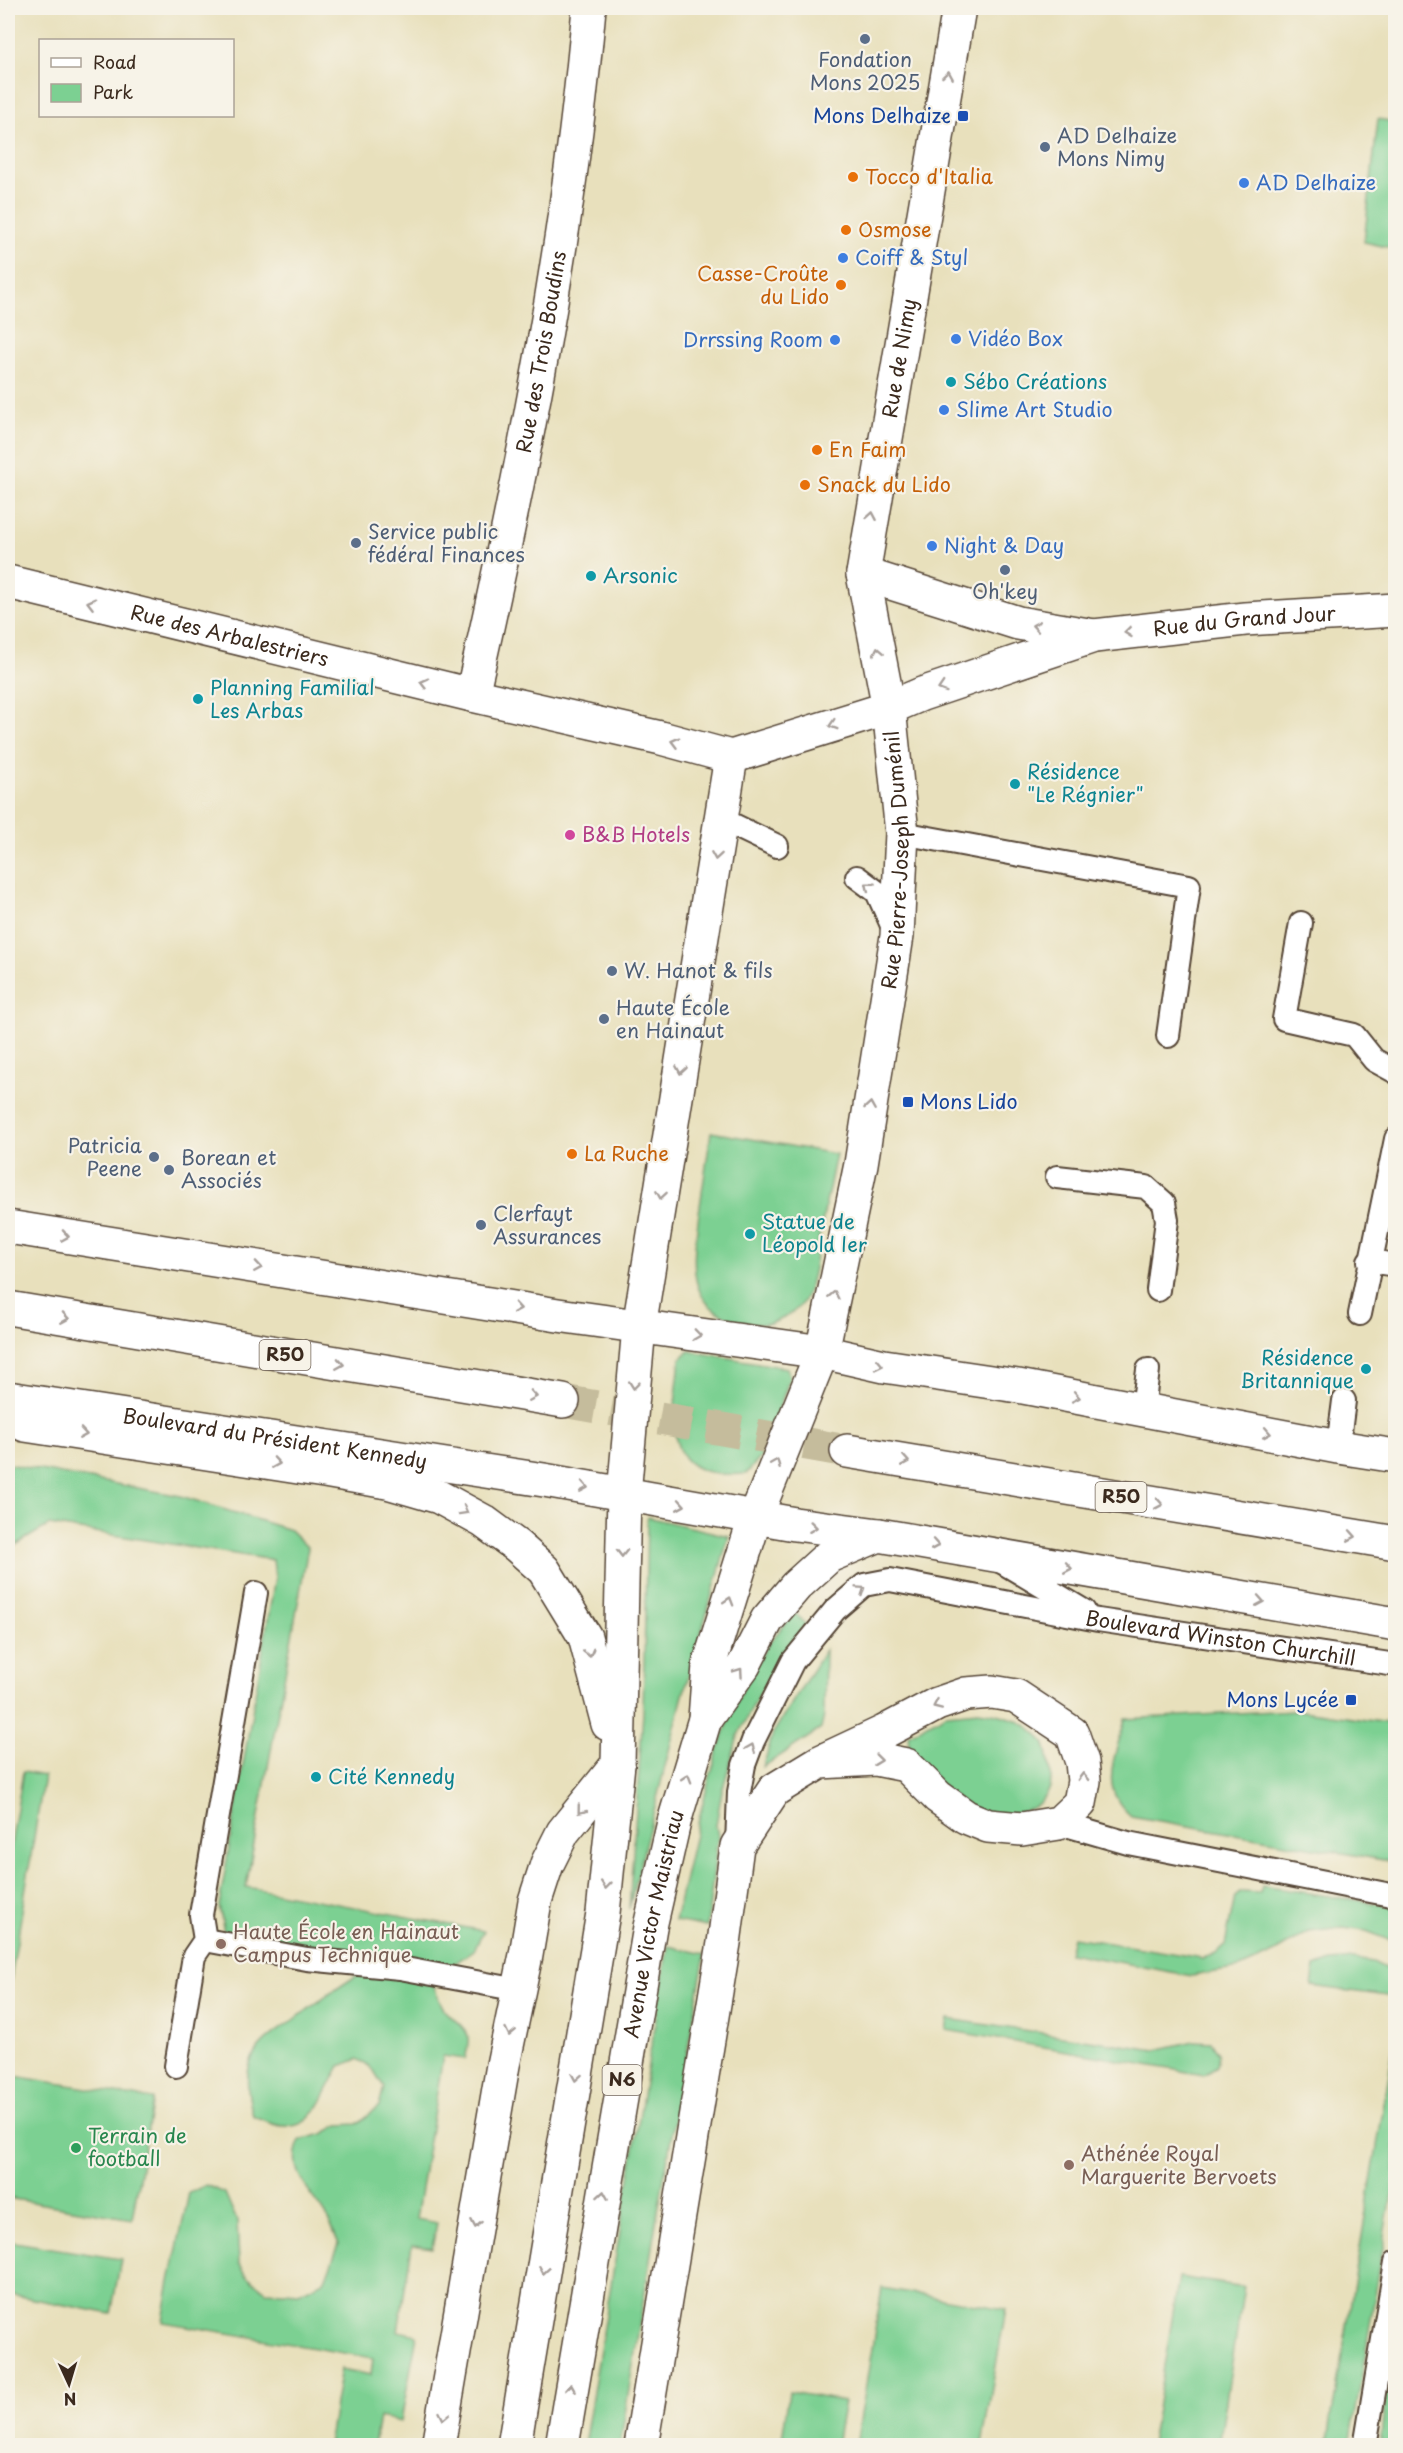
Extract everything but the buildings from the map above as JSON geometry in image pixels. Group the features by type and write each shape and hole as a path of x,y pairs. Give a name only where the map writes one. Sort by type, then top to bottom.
{"main road":[{"name":"Rue des Trois Boudins","path":"472,695 544,346 573,165 589,8"},
{"name":"Rue de Nimy","path":"889,708 863,574 959,8"},
{"name":"Rue du Grand Jour","path":"863,574 1018,623 1094,636"},
{"name":"Rue des Arbalestriers","path":"8,582 472,695 661,738 731,757"},
{"name":"Rue du Grand Jour","path":"889,708 922,694 1094,636 1245,619 1395,610"},
{"name":"Rue Pierre-Joseph Duménil","path":"731,757 889,708 902,833 897,936 861,1164 822,1352"},
{"path":"624,1494 639,1327 731,757"},
{"path":"8,1227 639,1327 822,1352 884,1366 1018,1386 1395,1456"},
{"name":"R50","path":"8,1308 563,1401"},
{"name":"Avenue Victor Maistriau","path":"562,2445 650,1927 674,1822 705,1719 709,1665 755,1518 822,1352"},
{"name":"Boulevard du Président Kennedy","path":"8,1398 544,1480 755,1518 879,1535 1395,1624"},
{"path":"13,1421 387,1482 439,1497 483,1521 518,1546 544,1570 585,1637 618,1764 563,1832 547,1864 534,1901 503,2065 438,2445"},
{"name":"R50","path":"847,1451 1395,1543"},
{"name":"N6","path":"514,2445 603,1912 618,1764 624,1494"},
{"path":"705,1719 744,1665 768,1620 796,1586 829,1556 879,1535"},
{"path":"641,2445 724,1943 737,1846 774,1790 820,1762 937,1704 966,1694 992,1692 1016,1696 1072,1733 1082,1762 1084,1781 1080,1803 1059,1823 1022,1829 988,1826 966,1817 938,1797 906,1765 876,1759 820,1762"}],"lane":[{"path":"722,819 777,846"},
{"path":"902,833 1189,886 1168,1036"},
{"path":"857,877 877,892 897,936"},
{"path":"1300,922 1284,1018 1354,1035 1374,1060 1395,1072"},
{"path":"1360,1314 1395,1139"},
{"path":"1057,1177 1146,1188 1164,1203 1167,1220 1158,1290"},
{"path":"1369,1261 1395,1265"},
{"path":"1143,1409 1148,1370"},
{"path":"1338,1447 1344,1401"},
{"name":"Boulevard Winston Churchill","path":"990,1554 1098,1620 1395,1665"},
{"path":"737,1846 739,1792 744,1765 753,1741 793,1661 835,1610 864,1585 890,1580 1098,1620"},
{"path":"176,2066 194,1956 205,1940 201,1915 256,1593"},
{"path":"1059,1823 1128,1843 1395,1896"},
{"path":"205,1940 307,1959 400,1968 519,1990"},
{"path":"1365,2445 1395,2262"}],"green space":[{"path":"1378,119 1395,122 1395,249 1364,242"},
{"path":"711,1132 836,1154 810,1286 804,1300 796,1310 777,1321 757,1324 734,1319 716,1311 705,1300 698,1287 695,1271 696,1234"},
{"path":"689,1351 787,1368 790,1378 761,1457 746,1474 717,1473 697,1468 684,1457 677,1443 675,1405 680,1359"},
{"path":"8,1464 181,1496 290,1530 308,1548 246,1887 484,1931 474,1950 454,1964 431,1965 307,1950 224,1932 219,1906 275,1578 273,1560 49,1525 14,1546 8,1547"},
{"path":"647,1517 729,1536 682,1699 629,1909 643,1713"},
{"path":"795,1613 806,1625 767,1680 739,1733 722,1791 716,1825 718,1836 707,1927 675,1921 699,1816 733,1712 766,1648"},
{"path":"825,1650 824,1716 821,1729 763,1767 773,1733"},
{"path":"1295,1710 1395,1724 1395,1862 1131,1816 1114,1794 1112,1771 1125,1719"},
{"path":"978,1711 1014,1719 1030,1728 1043,1741 1048,1755 1051,1784 1043,1799 1035,1806 1000,1816 977,1812 954,1797 910,1756 908,1735 946,1714"},
{"path":"23,1772 44,1776 8,1997 8,1863"},
{"path":"1262,1886 1395,1906 1395,1942 1366,1931 1343,1928 1309,1932 1275,1952 1240,1968 1192,1976 1069,1953 1073,1937 1202,1958 1216,1954 1225,1945 1235,1897 1241,1892 1260,1893"},
{"path":"668,1946 705,1954 657,2216 620,2445 584,2445"},
{"path":"1354,1959 1373,1962 1395,1973 1395,1997 1312,1986 1315,1967 1331,1961"},
{"path":"358,1975 398,1976 428,1985 430,1975 443,2007 465,2030 468,2040 465,2059 443,2056 416,2219 437,2223 432,2248 412,2245 398,2331 417,2335 401,2421 379,2417 374,2445 328,2445 341,2369 371,2375 373,2358 163,2322 189,2193 206,2185 225,2193 237,2221 239,2263 247,2276 266,2291 299,2293 325,2280 339,2244 327,2217 297,2171 296,2151 300,2140 323,2134 339,2125 357,2124 379,2106 384,2087 374,2071 358,2059 340,2066 309,2118 299,2124 287,2126 272,2124 253,2116 248,2092 248,2076 251,2060 268,2039"},
{"path":"948,2019 1156,2050 1194,2041 1211,2042 1219,2053 1217,2067 1204,2075 946,2030"},
{"path":"1395,2038 1395,2176 1350,2445 1327,2445"},
{"name":"Terrain de football","path":"8,2075 153,2099 132,2219 8,2198"},
{"path":"8,2241 121,2259 111,2314 8,2294"},
{"path":"1179,2277 1244,2287 1219,2445 1151,2445"},
{"path":"882,2288 1006,2309 982,2445 856,2445"},
{"path":"1395,2349 1395,2445 1380,2446 1390,2357"},
{"path":"789,2392 844,2401 836,2445 781,2445"}],"tunnel":[{"path":"563,1401 847,1451"}],"place":[{"name":"Fondation Mons 2025","path":"865,39"},
{"name":"Mons Delhaize","path":"963,116"},
{"name":"AD Delhaize Mons Nimy","path":"1045,147"},
{"name":"Tocco d'Italia","path":"853,177"},
{"name":"AD Delhaize","path":"1244,183"},
{"name":"Osmose","path":"846,230"},
{"name":"Coiff & Styl","path":"843,258"},
{"name":"Casse-Croûte du Lido","path":"841,285"},
{"name":"Vidéo Box","path":"956,339"},
{"name":"Drrssing Room","path":"835,340"},
{"name":"Sébo Créations","path":"951,382"},
{"name":"Slime Art Studio","path":"944,410"},
{"name":"En Faim","path":"817,450"},
{"name":"Snack du Lido","path":"805,485"},
{"name":"Service public fédéral Finances","path":"356,543"},
{"name":"Night & Day","path":"932,546"},
{"name":"Oh'key","path":"1005,570"},
{"name":"Arsonic","path":"591,576"},
{"name":"Planning Familial Les Arbas","path":"198,699"},
{"name":"Résidence \"Le Régnier\"","path":"1015,784"},
{"name":"B&B Hotels","path":"570,835"},
{"name":"W. Hanot & fils","path":"612,971"},
{"name":"Haute École en Hainaut","path":"604,1019"},
{"name":"Mons Lido","path":"908,1102"},
{"name":"La Ruche","path":"572,1154"},
{"name":"Patricia Peene","path":"154,1157"},
{"name":"Borean et Associés","path":"169,1170"},
{"name":"Clerfayt Assurances","path":"481,1225"},
{"name":"Statue de Léopold Ier","path":"750,1234"},
{"name":"Résidence Britannique","path":"1366,1369"},
{"name":"Mons Lycée","path":"1351,1700"},
{"name":"Cité Kennedy","path":"316,1777"},
{"name":"Haute École en Hainaut Campus Technique","path":"221,1944"},
{"name":"Terrain de football","path":"76,2148"},
{"name":"Athénée Royal Marguerite Bervoets","path":"1069,2165"}]}
